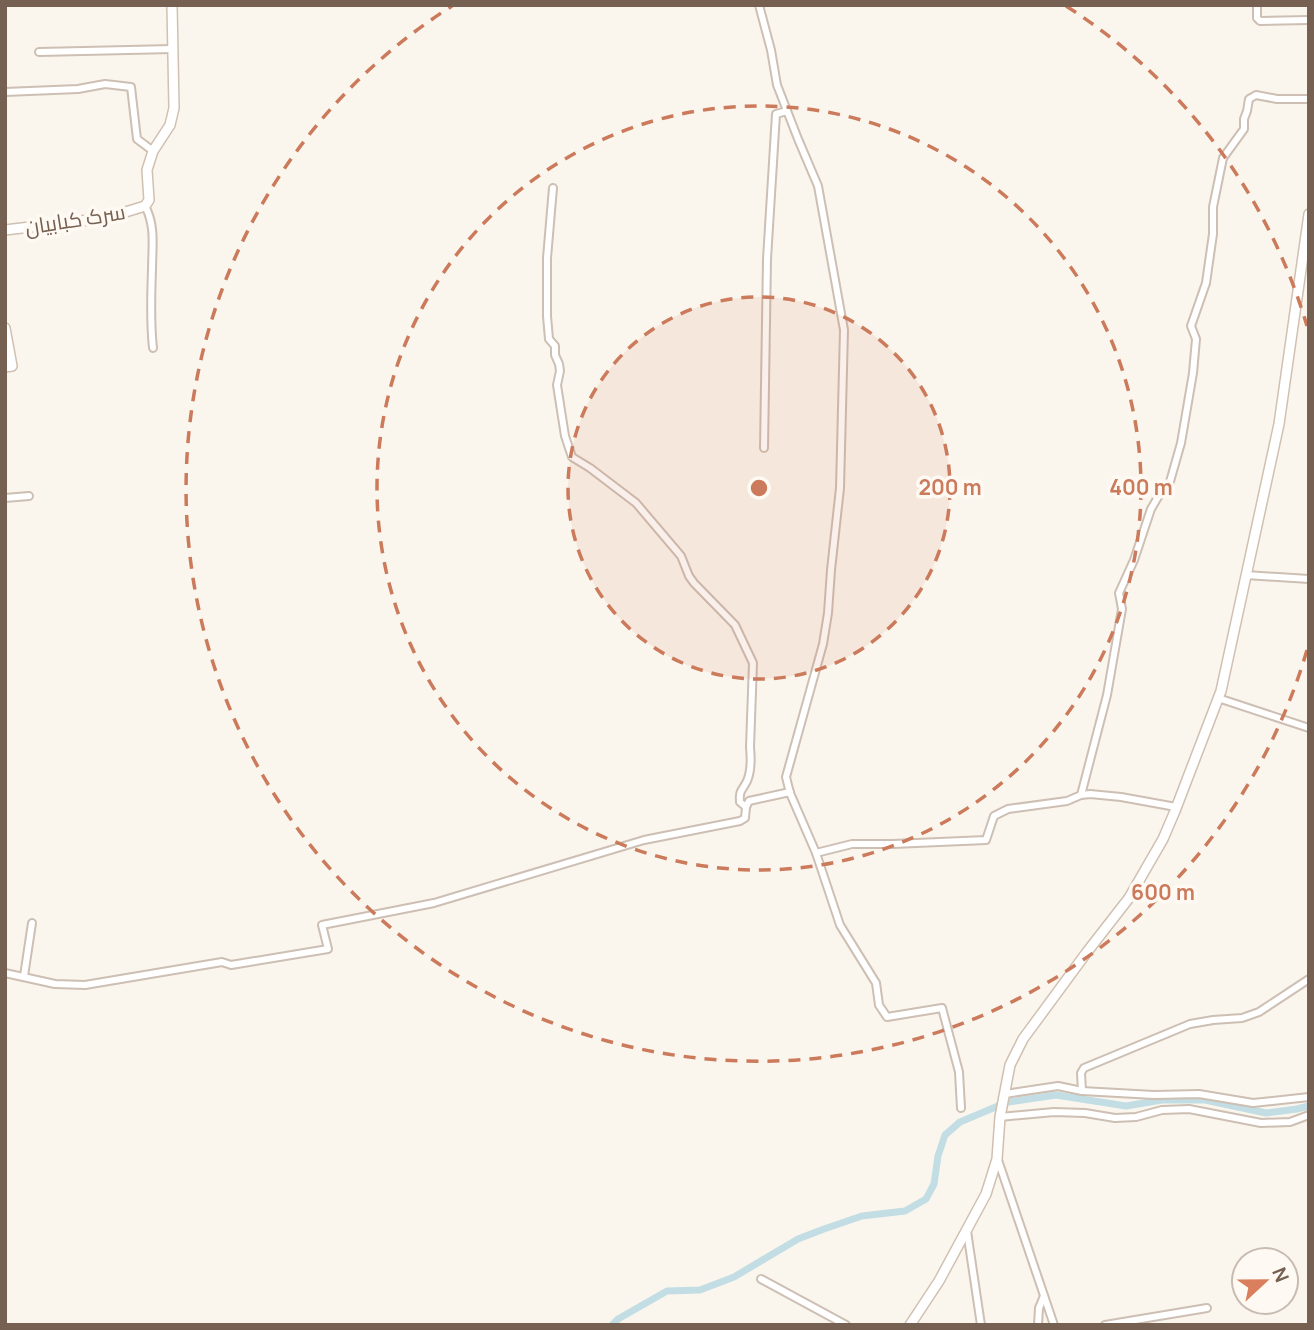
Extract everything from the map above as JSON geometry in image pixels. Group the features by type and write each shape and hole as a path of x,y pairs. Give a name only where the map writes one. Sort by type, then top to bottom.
{"street":[{"name":"سرک کبابیان","path":"5,230 106,218 145,206 149,200 147,170 153,151 173,118 172,5"},
{"path":"759,5 777,85 818,186 844,330 840,488 828,613 823,644 786,777 816,853 840,925 876,983 879,1005 887,1017 942,1008 959,1072 961,1108"},
{"path":"1256,5 1259,21 1309,20"},
{"path":"39,52 173,49"},
{"path":"5,92 78,89 105,84 131,87 137,139 153,151"},
{"path":"1081,795 1107,695 1122,609 1119,593 1134,560 1151,509 1169,485 1181,443 1196,340 1191,326 1206,283 1213,234 1213,207 1223,158 1244,129 1249,99 1256,95 1277,99 1309,99"},
{"path":"764,448 766,259 776,114 787,111"},
{"path":"553,188 547,258 547,316 549,339 555,346 559,364 556,385 565,436 572,457 636,503 653,521 681,556 694,583 735,625 740,635 753,663 751,756 747,781 739,793 740,802 746,807"},
{"path":"145,206 151,217 153,233 153,348"},
{"path":"910,1325 939,1282 986,1194 997,1159 1000,1117 1010,1065 1023,1039 1129,898 1163,839 1221,691 1279,424 1309,214"},
{"path":"5,328 12,366 5,367"},
{"path":"5,498 29,496"},
{"path":"1246,575 1309,579"},
{"path":"1218,698 1309,729"},
{"path":"5,973 55,984 85,985 222,962 231,965 328,949 322,925 434,903 644,840 740,821 745,818 749,801 790,792"},
{"path":"816,853 852,844 986,840 994,816 1008,808 1067,801 1081,795 1121,797 1176,807"},
{"path":"24,976 32,923"},
{"path":"1082,1091 1080,1073 1084,1068 1190,1024 1242,1018 1259,1012 1309,979"},
{"path":"1005,1094 1058,1086 1082,1091 1154,1095 1199,1094 1253,1103 1309,1097"},
{"path":"1000,1117 1054,1112 1115,1118 1162,1110 1189,1109 1261,1123 1290,1122 1309,1115"},
{"path":"997,1159 1054,1325"},
{"path":"967,1231 981,1325"},
{"path":"761,1279 846,1325"},
{"path":"1038,1325 1039,1308 1044,1296"},
{"path":"1105,1325 1207,1308"}],"waterway":[{"path":"1009,1102 1056,1095 1126,1106 1162,1100 1205,1100 1266,1113 1309,1106"},
{"path":"612,1325 667,1291 700,1290 734,1277 798,1239 862,1216 905,1211 926,1199 934,1184 938,1156 945,1135 960,1122 998,1106"}]}
